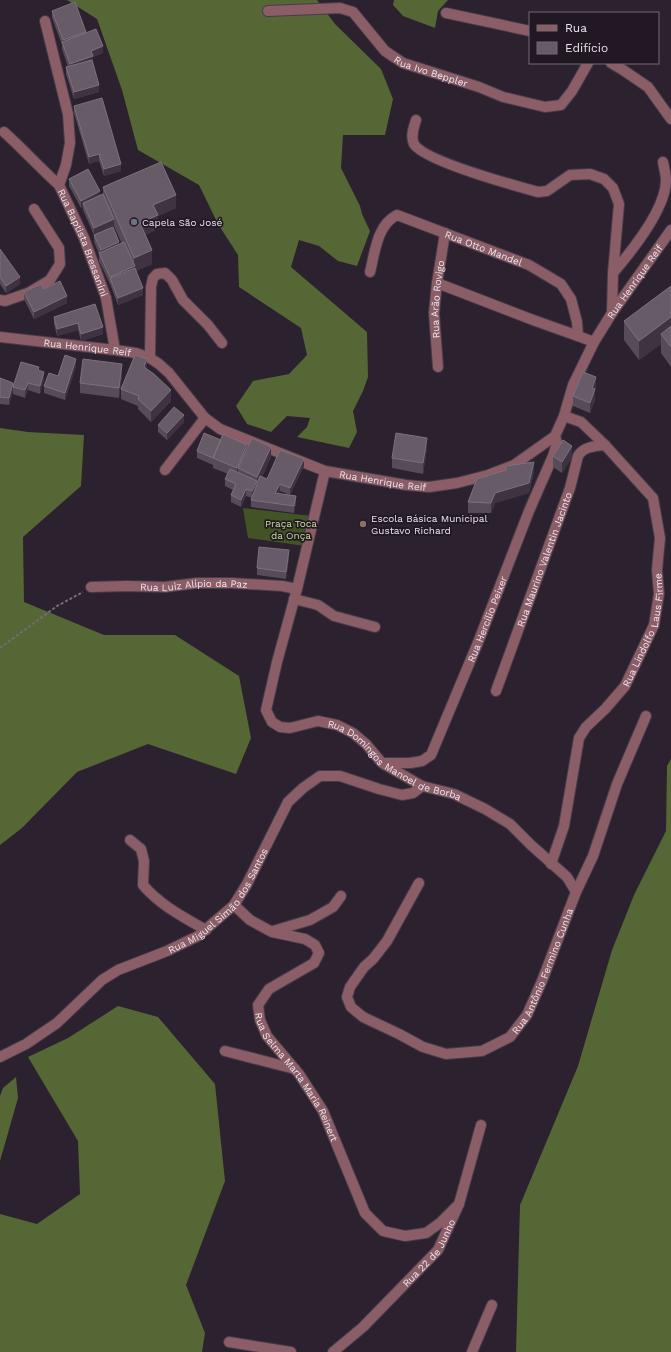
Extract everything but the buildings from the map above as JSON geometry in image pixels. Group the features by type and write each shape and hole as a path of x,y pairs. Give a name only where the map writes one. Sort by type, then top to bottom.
{"street":[{"name":"Rua Ivo Beppler","path":"268,11 340,8 353,12 385,51 403,63 479,87 503,97 545,107 561,105 572,91 587,64"},
{"path":"446,13 529,31"},
{"name":"Rua Baptista Bressanini","path":"45,21 68,114 70,143 66,165 59,185 84,238 106,298 115,350"},
{"path":"613,64 648,87 671,119"},
{"path":"416,120 412,133 414,144 423,152 477,174 538,192 548,191 570,175 590,174 604,180 613,188 619,204 613,273 612,313"},
{"path":"4,132 59,185"},
{"path":"613,273 638,243 662,201 666,181 663,162"},
{"path":"0,300 4,301 28,293 50,280 60,264 59,248 34,209"},
{"name":"Rua Otto Mandel","path":"370,272 378,238 390,219 397,215 530,265 561,284 571,299 577,322 578,336"},
{"name":"Rua Henrique Reif","path":"0,337 115,350 136,353 150,358 169,373 205,418 220,429 325,471 406,485 429,487 457,484 488,475 514,465 555,436 564,416 573,385 594,342 612,313 671,230"},
{"name":"Rua Arão Rovigo","path":"438,366 434,313 445,233"},
{"path":"150,358 150,287 153,278 157,274 165,273 172,280 183,300 208,325 222,343"},
{"path":"437,283 594,342"},
{"name":"Rua Lindolfo Laus Firme","path":"551,864 564,826 579,738 586,727 606,708 625,686 654,626 659,594 657,570 660,538 653,498 605,445 581,422 564,416"},
{"path":"165,470 205,418"},
{"name":"Rua Hercílio Peixer","path":"382,763 410,763 422,761 431,755 479,640 529,511 553,456 557,443 555,436"},
{"name":"Rua Maurino Valentin Jacinto","path":"496,691 570,488 578,456 587,448 605,445"},
{"name":"Rua Domingos Manoel de Borba","path":"325,471 296,594 266,710 272,722 280,727 290,728 318,722 337,725 353,733 366,744 382,763 422,786 454,794 485,808 510,824 551,864 567,877 576,892"},
{"name":"Rua Luiz Alípio da Paz","path":"91,587 165,587 197,583 232,583 282,586 334,616 375,627"},
{"name":"Rua Antônio Fermino Cunha","path":"419,883 387,941 373,959 364,967 350,986 347,997 351,1007 363,1017 423,1047 446,1054 463,1054 482,1051 510,1037 527,1015 542,981 576,892 593,856 616,784 646,716"},
{"name":"Rua Miguel Simão dos Santos","path":"0,1057 26,1044 57,1023 102,980 118,970 167,951 198,936 206,930 234,905 247,884 288,802 303,788 320,776 340,776 402,795 413,794 422,786"},
{"path":"130,840 141,849 144,861 142,885 153,897 180,916 206,930"},
{"path":"272,932 310,920 333,907 341,896"},
{"name":"Rua Selma Marta Maria Reinert","path":"234,905 250,920 272,932 305,939 315,945 318,953 314,963 269,989 258,1005 260,1020 267,1036 295,1069 323,1111 365,1213 383,1232 405,1236 426,1232 440,1223 459,1204"},
{"path":"226,1051 295,1069"},
{"name":"Rua 22 de Junho","path":"333,1352 363,1326 438,1250 459,1204 481,1125"},
{"path":"472,1352 492,1305"},
{"path":"229,1342 292,1352"}],"path":[{"path":"0,648 57,606 91,587"}],"green space":[{"path":"67,0 317,0 335,24 381,69 393,99 385,135 343,135 341,168 360,206 370,231 357,266 338,261 319,246 299,240 291,267 367,332 368,377 353,411 357,432 349,448 297,437 307,427 310,418 287,416 271,432 247,424 236,406 253,381 289,374 307,355 301,328 239,287 238,255 218,224 199,185 138,150 122,90 97,19"},
{"path":"394,0 448,0 438,11 435,28 403,16 393,5"},
{"path":"0,428 28,432 84,435 81,486 23,537 24,602 104,635 175,635 239,676 251,738 236,774 148,744 77,772 22,828 0,845"},
{"name":"Praça Toca da Onça","path":"243,508 312,516 305,546 248,538"},
{"path":"671,759 671,1352 516,1352 520,1205 578,1066 612,950 634,895 666,831 667,766"},
{"path":"118,1006 158,1017 215,1084 225,1181 186,1285 205,1333 202,1352 0,1352 0,1214 37,1224 80,1194 78,1141 28,1057 68,1038"},
{"path":"16,1077 18,1098 0,1161 0,1096 3,1088"}],"place":[{"name":"Capela São José","path":"134,222"},
{"name":"Escola Básica Municipal Gustavo Richard","path":"363,524"}]}
